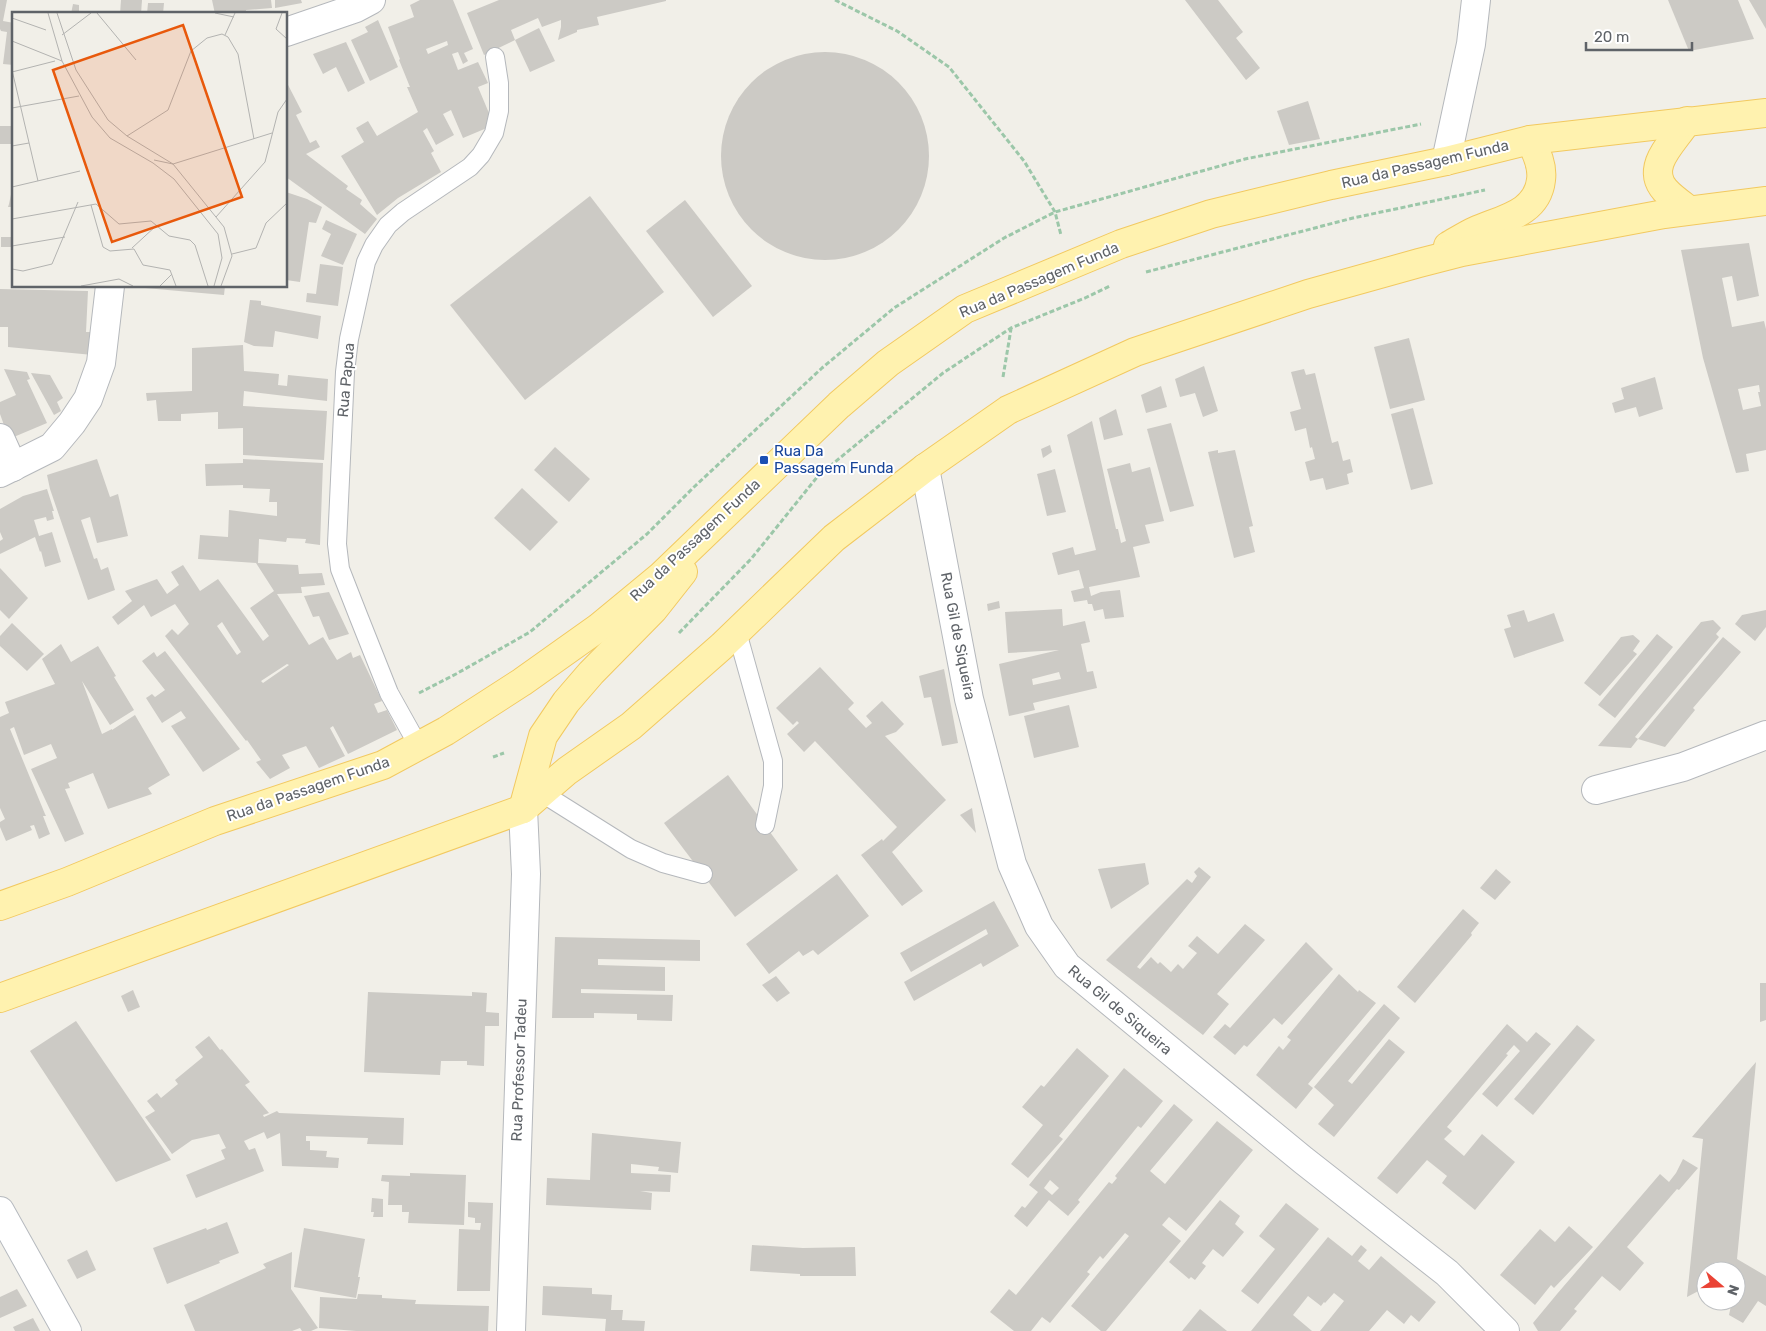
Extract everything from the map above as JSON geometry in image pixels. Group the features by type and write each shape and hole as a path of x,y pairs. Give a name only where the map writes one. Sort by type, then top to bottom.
{"main road":[{"name":"Rua da Passagem Funda","path":"0,906 67,882 216,821 383,765 446,730 522,682 598,628 661,576 839,406 888,364 965,309 1121,244 1211,214 1530,140 1766,113"},
{"path":"1687,121 1660,161 1658,178 1666,192 1689,210"},
{"path":"1419,263 1474,232 1510,217 1533,203 1540,191 1541,177 1537,154 1530,140"},
{"path":"0,998 533,801 567,771 631,726 738,632 834,538 926,468 1008,410 1135,352 1308,294 1462,252 1664,214 1766,202"},
{"path":"533,801 543,736 566,702 591,673 653,610 682,574 706,531"}],"street":[{"path":"288,31 356,8 371,0"},
{"path":"1446,161 1471,44 1476,0"},
{"path":"0,438 7,470 52,447 72,423 88,399 101,363 110,288"},
{"name":"Rua Gil de Siqueira","path":"926,468 969,699 1012,864 1039,926 1067,966 1303,1160 1447,1272 1505,1331"},
{"path":"1596,790 1683,767 1766,735"},
{"name":"Rua Professor Tadeu","path":"511,1331 526,874 533,801"},
{"path":"0,1211 67,1331"}],"lane":[{"name":"Rua Papua","path":"418,745 389,693 340,570 337,544 344,372 349,339 366,262 374,245 388,225 403,212 470,167 481,155 494,133 499,111 499,83 495,57"},
{"path":"738,632 773,761 773,786 765,825"},
{"path":"533,801 631,849 663,862 703,874"}],"path":[{"path":"836,0 897,32 949,67 1024,161 1056,212"},
{"path":"1008,410 1001,391 1011,328"}],"building":[{"path":"0,0 7,0 3,21 12,23 12,65 3,64 7,32 0,29"},
{"path":"121,0 142,0 141,12 120,12"},
{"path":"212,0 271,0 272,8 246,10 246,12 215,12"},
{"path":"275,0 301,0 302,3 275,8"},
{"path":"420,0 453,0 473,49 464,53 468,61 463,64 458,52 452,54 458,70 478,62 488,83 478,87 494,125 463,138 451,110 443,114 454,135 436,145 427,128 423,131 434,151 431,153 441,172 398,198 377,215 341,156 364,142 356,128 368,121 377,136 418,112 407,87 410,87 388,27 414,17 410,5","holes":["447,41 448,45 428,54 426,49"]},
{"path":"499,0 666,1 597,17 599,25 577,30 577,32 558,40 561,20 542,27 538,18 511,30 515,40 484,55 467,13"},
{"path":"1185,0 1218,0 1243,32 1236,38 1260,68 1246,80"},
{"path":"1668,0 1738,0 1754,39 1689,51"},
{"path":"1749,0 1766,0 1766,29"},
{"path":"148,3 164,3 163,12 147,12"},
{"path":"73,4 79,5 79,12 71,12"},
{"path":"378,20 398,67 370,81 351,40 368,32 365,27"},
{"path":"539,28 555,61 530,72 515,40"},
{"path":"346,42 365,83 348,92 336,67 323,74 313,54"},
{"path":"825,52 845,54 865,60 891,76 905,90 921,116 927,136 929,156 927,176 921,196 905,222 891,236 865,252 845,258 825,260 805,258 785,252 759,236 745,222 729,196 723,176 721,156 723,136 729,116 745,90 759,76 785,60 805,54"},
{"path":"288,85 302,112 296,115 310,143 316,140 320,147 306,154 348,186 346,189 362,200 360,204 377,219 365,234 288,178"},
{"path":"1308,101 1320,139 1289,145 1277,111"},
{"path":"0,126 12,126 12,144 0,144"},
{"path":"12,190 12,207 8,207"},
{"path":"288,193 307,199 322,207 316,223 309,222 300,282 288,280"},
{"path":"590,196 664,292 525,400 450,305"},
{"path":"685,200 752,286 713,317 646,231"},
{"path":"326,220 357,234 343,265 321,256 331,234 322,229"},
{"path":"12,227 12,247 1,247 1,237 11,237"},
{"path":"1749,243 1759,296 1737,301 1732,276 1722,278 1732,327 1764,321 1766,329 1766,450 1746,454 1749,471 1736,473 1703,358 1681,250","holes":["1759,385 1760,392 1758,392 1761,406 1743,410 1738,389"]},
{"path":"320,264 343,267 338,306 306,302 307,293 316,294"},
{"path":"145,288 225,288 224,295"},
{"path":"0,289 88,291 86,332 93,332 93,355 8,347 8,327 0,327"},
{"path":"250,300 261,301 261,305 321,316 318,339 275,331 273,347 254,346 244,342"},
{"path":"1409,338 1425,400 1390,409 1374,347"},
{"path":"243,345 244,371 279,374 278,385 287,386 288,375 328,379 327,401 244,391 243,406 327,411 324,460 243,455 243,428 218,429 218,412 181,414 181,421 158,421 156,400 147,401 146,393 192,391 192,348"},
{"path":"1204,366 1218,411 1203,417 1195,393 1180,397 1175,379"},
{"path":"4,369 27,372 30,379 27,380 47,423 9,439 0,414 0,402 16,395"},
{"path":"1304,369 1306,375 1315,373 1332,443 1338,441 1343,461 1350,459 1353,472 1347,474 1349,484 1326,490 1323,478 1310,481 1305,462 1315,459 1312,447 1310,448 1306,428 1295,431 1290,412 1301,409 1291,372"},
{"path":"31,373 50,375 63,398 57,402 61,411 54,415"},
{"path":"1655,377 1663,409 1639,417 1636,407 1615,413 1612,403 1624,399 1621,388"},
{"path":"1161,386 1167,407 1146,413 1141,395"},
{"path":"1413,408 1433,484 1411,490 1391,414"},
{"path":"1116,409 1123,435 1104,440 1099,418"},
{"path":"1092,421 1116,529 1118,529 1121,543 1126,541 1107,469 1130,463 1132,472 1150,467 1164,521 1145,525 1150,543 1133,547 1140,577 1089,587 1091,596 1101,592 1120,590 1124,617 1105,619 1103,609 1094,611 1092,604 1088,604 1087,600 1074,602 1071,591 1084,588 1079,570 1058,575 1052,553 1073,547 1075,555 1096,550 1067,435"},
{"path":"1171,423 1194,506 1170,512 1147,429"},
{"path":"1050,445 1052,452 1043,458 1041,449"},
{"path":"555,447 590,479 569,502 534,470"},
{"path":"1218,450 1218,453 1235,450 1253,526 1249,527 1255,552 1234,558 1208,452"},
{"path":"97,459 110,497 118,494 128,536 97,543 90,517 81,520 94,559 97,558 101,570 108,567 115,590 88,600 50,489 47,475"},
{"path":"243,459 323,463 320,545 305,543 306,539 287,538 286,542 259,539 258,563 298,565 299,574 322,573 325,585 301,587 302,593 277,594 309,645 323,637 337,660 351,652 353,658 360,655 382,701 374,704 378,713 387,710 397,730 348,754 333,726 330,728 345,756 319,768 306,746 282,755 290,768 270,779 256,762 261,760 247,740 165,636 172,629 178,635 189,624 175,604 151,617 144,605 118,625 112,617 132,601 125,591 157,579 167,594 179,585 171,572 183,565 200,591 218,579 263,641 269,636 250,608 274,591 256,563 198,559 200,535 228,537 229,510 277,516 277,502 269,502 270,489 243,488 243,485 206,486 205,464 243,463","holes":["222,622 241,652 237,655 217,626","287,664 289,665 263,683 261,681"]},
{"path":"1055,469 1066,512 1047,516 1037,474"},
{"path":"522,488 558,522 530,551 494,518"},
{"path":"47,489 54,511 52,511 54,519 47,521 46,517 34,520 39,536 52,532 61,562 45,567 35,537 0,554 0,541 3,539 0,532 0,509 23,496"},
{"path":"0,568 28,598 9,619 0,610"},
{"path":"329,592 349,634 329,640 319,616 313,617 304,596"},
{"path":"999,601 1000,608 988,611 987,604"},
{"path":"1062,609 1063,626 1085,621 1090,642 1081,644 1087,672 1093,671 1097,688 1033,703 1035,710 1009,716 999,664 1059,650 1008,653 1005,612","holes":["1059,672 1061,679 1033,685 1032,679"]},
{"path":"1524,610 1528,622 1554,613 1564,641 1514,658 1504,629 1511,627 1507,615"},
{"path":"1766,610 1766,627 1755,641 1735,624 1742,615"},
{"path":"1713,620 1721,628 1716,634 1719,637 1635,737 1638,739 1631,748 1598,746 1701,622"},
{"path":"12,623 44,654 27,671 0,646 0,636"},
{"path":"1657,634 1673,647 1615,718 1598,705"},
{"path":"1633,635 1640,641 1633,651 1637,654 1600,696 1584,683 1621,637"},
{"path":"1723,637 1741,652 1693,708 1695,710 1665,747 1638,739"},
{"path":"61,644 71,662 98,646 134,710 110,725 82,681 102,734 112,730 135,715 170,775 148,788 152,794 108,809 93,773 68,783 70,788 65,789 84,834 65,842 31,769 57,758 51,744 24,755 14,727 10,729 46,816 43,816 50,834 39,839 34,825 30,826 32,830 6,841 0,827 0,822 5,819 0,808 0,717 9,713 5,702 55,684 42,659"},
{"path":"165,651 240,749 203,772 171,726 186,718 181,711 162,723 146,698 152,694 155,697 165,690 142,661 154,652 157,657"},
{"path":"820,667 854,703 848,709 866,728 872,723 866,716 882,701 904,724 896,732 885,736 946,800 892,852 923,891 902,906 861,855 882,839 883,841 897,827 815,741 804,752 787,734 799,723 797,721 793,725 776,708"},
{"path":"944,669 958,743 942,746 931,697 924,698 919,676"},
{"path":"1069,705 1079,747 1034,758 1024,716"},
{"path":"728,775 798,870 735,917 664,823"},
{"path":"972,808 976,833 960,815"},
{"path":"1145,863 1149,884 1111,909 1098,869"},
{"path":"1199,867 1211,877 1137,967 1140,969 1151,957 1171,972 1178,964 1183,969 1197,953 1188,946 1197,936 1218,954 1245,924 1265,940 1217,994 1229,1004 1203,1035 1106,960 1187,879 1192,883 1197,876 1194,872"},
{"path":"1496,869 1511,882 1495,900 1480,888"},
{"path":"837,874 869,916 818,955 813,950 803,956 799,951 769,974 746,944"},
{"path":"994,901 1019,946 983,967 981,963 914,1001 904,982 988,934 986,929 911,972 900,953"},
{"path":"1463,909 1479,923 1471,933 1472,935 1415,1003 1397,987"},
{"path":"555,937 700,940 700,961 598,959 598,965 665,967 665,991 581,989 581,993 673,995 672,1021 637,1020 637,1014 594,1013 594,1018 552,1018"},
{"path":"1306,942 1333,969 1282,1025 1274,1018 1247,1047 1244,1045 1235,1055 1213,1037 1225,1024 1230,1028"},
{"path":"1339,974 1358,992 1359,990 1376,1003 1308,1084 1313,1088 1296,1109 1256,1075 1279,1046 1283,1050 1291,1040 1287,1037"},
{"path":"776,976 790,993 777,1002 762,985"},
{"path":"1760,983 1766,983 1766,1020 1760,1022"},
{"path":"133,990 140,1007 128,1012 121,996"},
{"path":"368,992 472,996 472,992 487,993 486,1012 499,1013 499,1026 485,1026 484,1066 467,1065 467,1061 441,1061 440,1075 364,1072"},
{"path":"1384,1004 1400,1018 1348,1081 1352,1084 1389,1039 1405,1052 1334,1137 1318,1124 1334,1105 1314,1087"},
{"path":"76,1021 171,1160 116,1182 30,1051"},
{"path":"1507,1024 1527,1042 1536,1032 1551,1044 1497,1107 1482,1094 1520,1051 1514,1045 1506,1054 1508,1055 1447,1127 1452,1131 1444,1139 1464,1156 1482,1134 1515,1162 1475,1210 1442,1183 1447,1176 1427,1160 1397,1194 1377,1178"},
{"path":"1577,1025 1595,1040 1533,1115 1514,1099"},
{"path":"209,1036 250,1082 245,1085 269,1113 263,1115 264,1117 277,1111 279,1113 404,1118 403,1145 367,1144 368,1138 306,1136 306,1141 310,1141 310,1150 327,1151 326,1157 339,1158 338,1168 282,1166 280,1133 267,1139 264,1132 244,1141 249,1150 255,1148 264,1171 196,1198 186,1175 225,1159 221,1150 226,1148 219,1134 192,1140 172,1154 145,1117 155,1111 147,1101 157,1093 161,1098 178,1084 175,1080 203,1057 195,1047"},
{"path":"1077,1048 1109,1076 1059,1136 1063,1139 1028,1178 1011,1164 1043,1125 1022,1107 1041,1085 1044,1087"},
{"path":"1756,1062 1737,1259 1740,1261 1696,1261 1696,1292 1687,1297 1703,1139 1692,1137"},
{"path":"1124,1068 1163,1101 1141,1128 1138,1126 1078,1200 1080,1202 1068,1216 1049,1200 1027,1227 1014,1216 1022,1206 1025,1208 1038,1192 1029,1185","holes":["1050,1180 1059,1188 1052,1195 1044,1188"]},
{"path":"1174,1104 1193,1120 1150,1171 1165,1184 1217,1121 1253,1150 1186,1231 1169,1217 1162,1225 1181,1241 1106,1331 1101,1331 1071,1306 1129,1236 1125,1233 1103,1259 1100,1256 1087,1272 1090,1274 1050,1323 1042,1317 1031,1331 1014,1331 990,1312 1009,1289 1016,1295 1109,1182 1112,1184 1117,1178 1115,1176"},
{"path":"592,1133 681,1142 678,1173 658,1171 659,1167 631,1164 631,1173 671,1175 670,1192 640,1191 652,1193 651,1210 546,1205 547,1178 590,1180"},
{"path":"1683,1159 1698,1168 1679,1190 1677,1189 1627,1247 1644,1263 1620,1291 1602,1276 1574,1309 1577,1311 1560,1331 1538,1331 1533,1323 1557,1294 1660,1174 1669,1182"},
{"path":"410,1173 466,1175 464,1225 408,1223 409,1212 402,1212 402,1205 388,1205 389,1182 381,1181 382,1175 410,1176"},
{"path":"372,1198 383,1199 383,1217 373,1217 374,1212 371,1212"},
{"path":"1220,1200 1240,1216 1235,1224 1244,1232 1223,1257 1213,1249 1202,1263 1206,1266 1195,1280 1191,1277 1189,1279 1169,1262"},
{"path":"468,1202 493,1203 490,1291 457,1291 459,1229 480,1230 481,1223 475,1223 475,1218 468,1217"},
{"path":"1286,1203 1319,1229 1258,1304 1241,1291 1275,1249 1259,1236"},
{"path":"227,1222 239,1253 219,1261 220,1263 167,1284 153,1248"},
{"path":"1569,1226 1593,1247 1554,1288 1551,1285 1535,1305 1500,1275 1540,1229 1555,1242"},
{"path":"304,1228 365,1239 356,1298 294,1287"},
{"path":"1328,1237 1352,1256 1361,1245 1367,1250 1358,1261 1369,1270 1381,1256 1436,1302 1419,1322 1411,1315 1404,1324 1387,1310 1369,1331 1320,1331 1344,1301 1334,1293 1321,1306 1308,1296 1293,1315 1312,1331 1251,1331"},
{"path":"752,1245 803,1248 855,1247 856,1276 800,1276 800,1274 750,1271"},
{"path":"87,1250 96,1270 77,1279 67,1260"},
{"path":"292,1252 291,1289 318,1328 311,1331 302,1331 300,1328 292,1331 195,1331 184,1305 266,1268 263,1264"},
{"path":"1746,1264 1766,1276 1766,1306 1758,1301 1743,1323 1729,1315 1730,1311 1746,1311"},
{"path":"543,1286 592,1288 592,1294 612,1295 611,1310 623,1310 622,1320 645,1321 644,1331 605,1331 606,1319 542,1315"},
{"path":"17,1289 27,1306 0,1318 0,1297"},
{"path":"358,1294 382,1295 382,1298 416,1300 415,1304 489,1306 488,1331 356,1331 319,1328 320,1297 357,1299"},
{"path":"1200,1309 1227,1331 1182,1331"},
{"path":"33,1318 40,1331 15,1331 13,1327"}],"place":[{"name":"Rua Da Passagem Funda","path":"764,460"}]}
